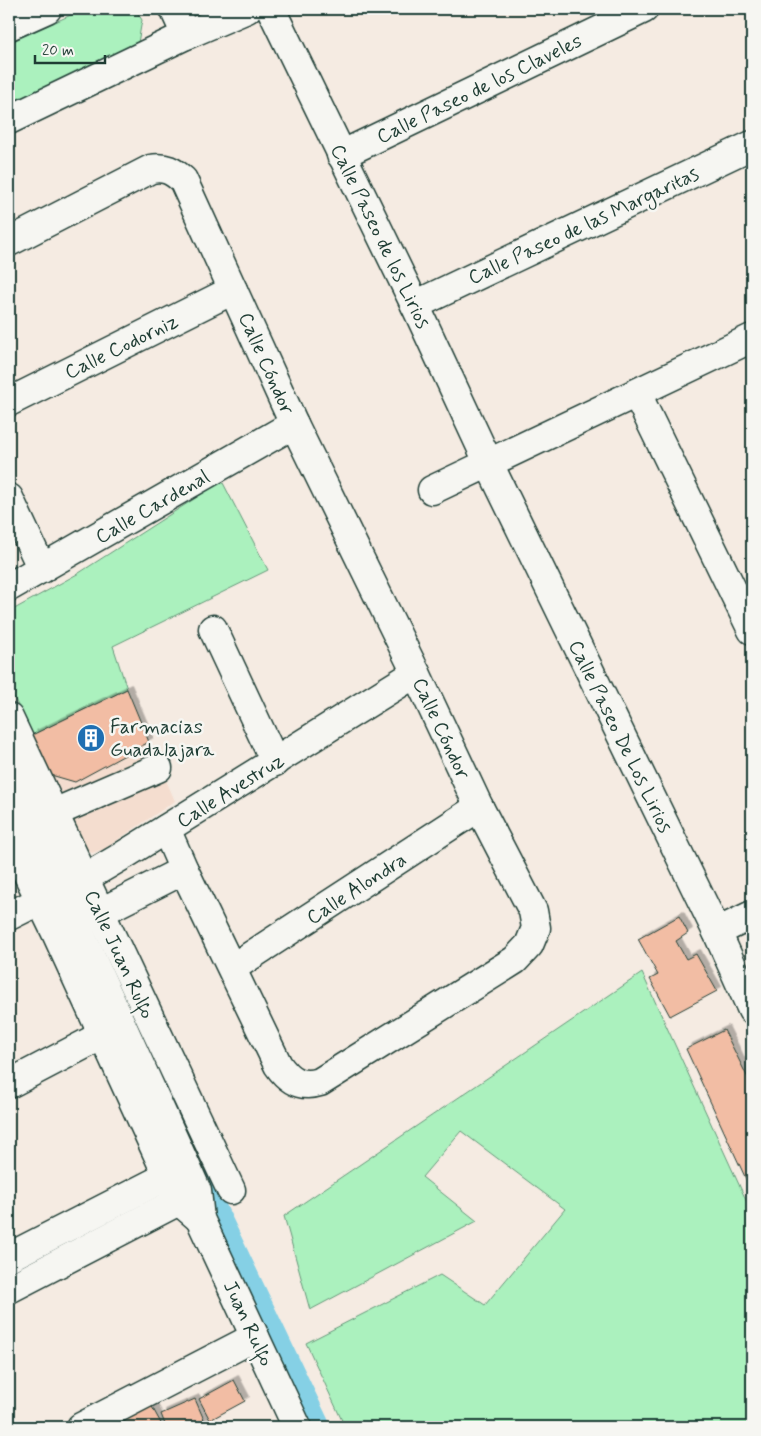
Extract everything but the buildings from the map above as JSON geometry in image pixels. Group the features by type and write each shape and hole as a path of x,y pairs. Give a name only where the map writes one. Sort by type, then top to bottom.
{"street":[{"path":"9,26 47,9"},
{"path":"174,9 186,35"},
{"path":"9,120 186,35 247,9"},
{"name":"Calle Paseo de los Lirios","path":"271,9 415,305 488,464"},
{"name":"Calle Paseo de los Claveles","path":"341,155 644,9"},
{"name":"Calle Paseo de las Margaritas","path":"415,305 752,145"},
{"name":"Calle Cóndor","path":"9,242 151,169 161,167 173,172 183,180 294,424 416,673 479,807 532,911 536,928 529,945 515,960 320,1082 310,1085 292,1080 284,1075 278,1065 166,829"},
{"name":"Calle Codorniz","path":"9,402 233,290"},
{"path":"432,490 752,338"},
{"path":"636,394 752,630"},
{"name":"Calle Cardenal","path":"9,587 294,424"},
{"name":"Calle Paseo De Los Lirios","path":"488,464 716,932 752,1010"},
{"path":"9,498 18,545 42,569"},
{"path":"213,629 275,762"},
{"name":"Calle Avestruz","path":"9,916 62,889 166,829 416,673"},
{"name":"Calle Juan Rulfo","path":"9,718 54,813 62,889 78,923 113,1030 188,1196"},
{"path":"54,813 158,768"},
{"name":"Calle Juan Rulfo","path":"9,777 78,923 231,1190"},
{"name":"Calle Alondra","path":"232,968 479,807"},
{"name":"Calle Juan Rulfo","path":"9,836 62,889"},
{"path":"78,923 184,870"},
{"path":"716,932 752,915"},
{"path":"9,1084 113,1030"},
{"path":"9,1257 177,1171"},
{"path":"9,1290 188,1196"},
{"name":"Juan Rulfo","path":"188,1196 297,1427"},
{"path":"81,1427 255,1337"}],"shaded area":[{"name":"Farmacias Guadalajara","path":"127,689 175,801 104,849 92,853 84,849 32,735"}],"green space":[{"path":"84,9 135,9 142,20 138,43 9,105 9,43"},
{"path":"222,481 268,570 113,646 127,689 32,735 9,687 9,612 79,573"},
{"path":"642,973 752,1213 752,1427 345,1427 306,1343 440,1275 485,1305 565,1209 461,1131 422,1177 477,1221 310,1310 284,1216"}],"waterway":[{"path":"211,1180 210,1200 318,1427"}],"place":[{"name":"Farmacias Guadalajara","path":"91,738"}]}
